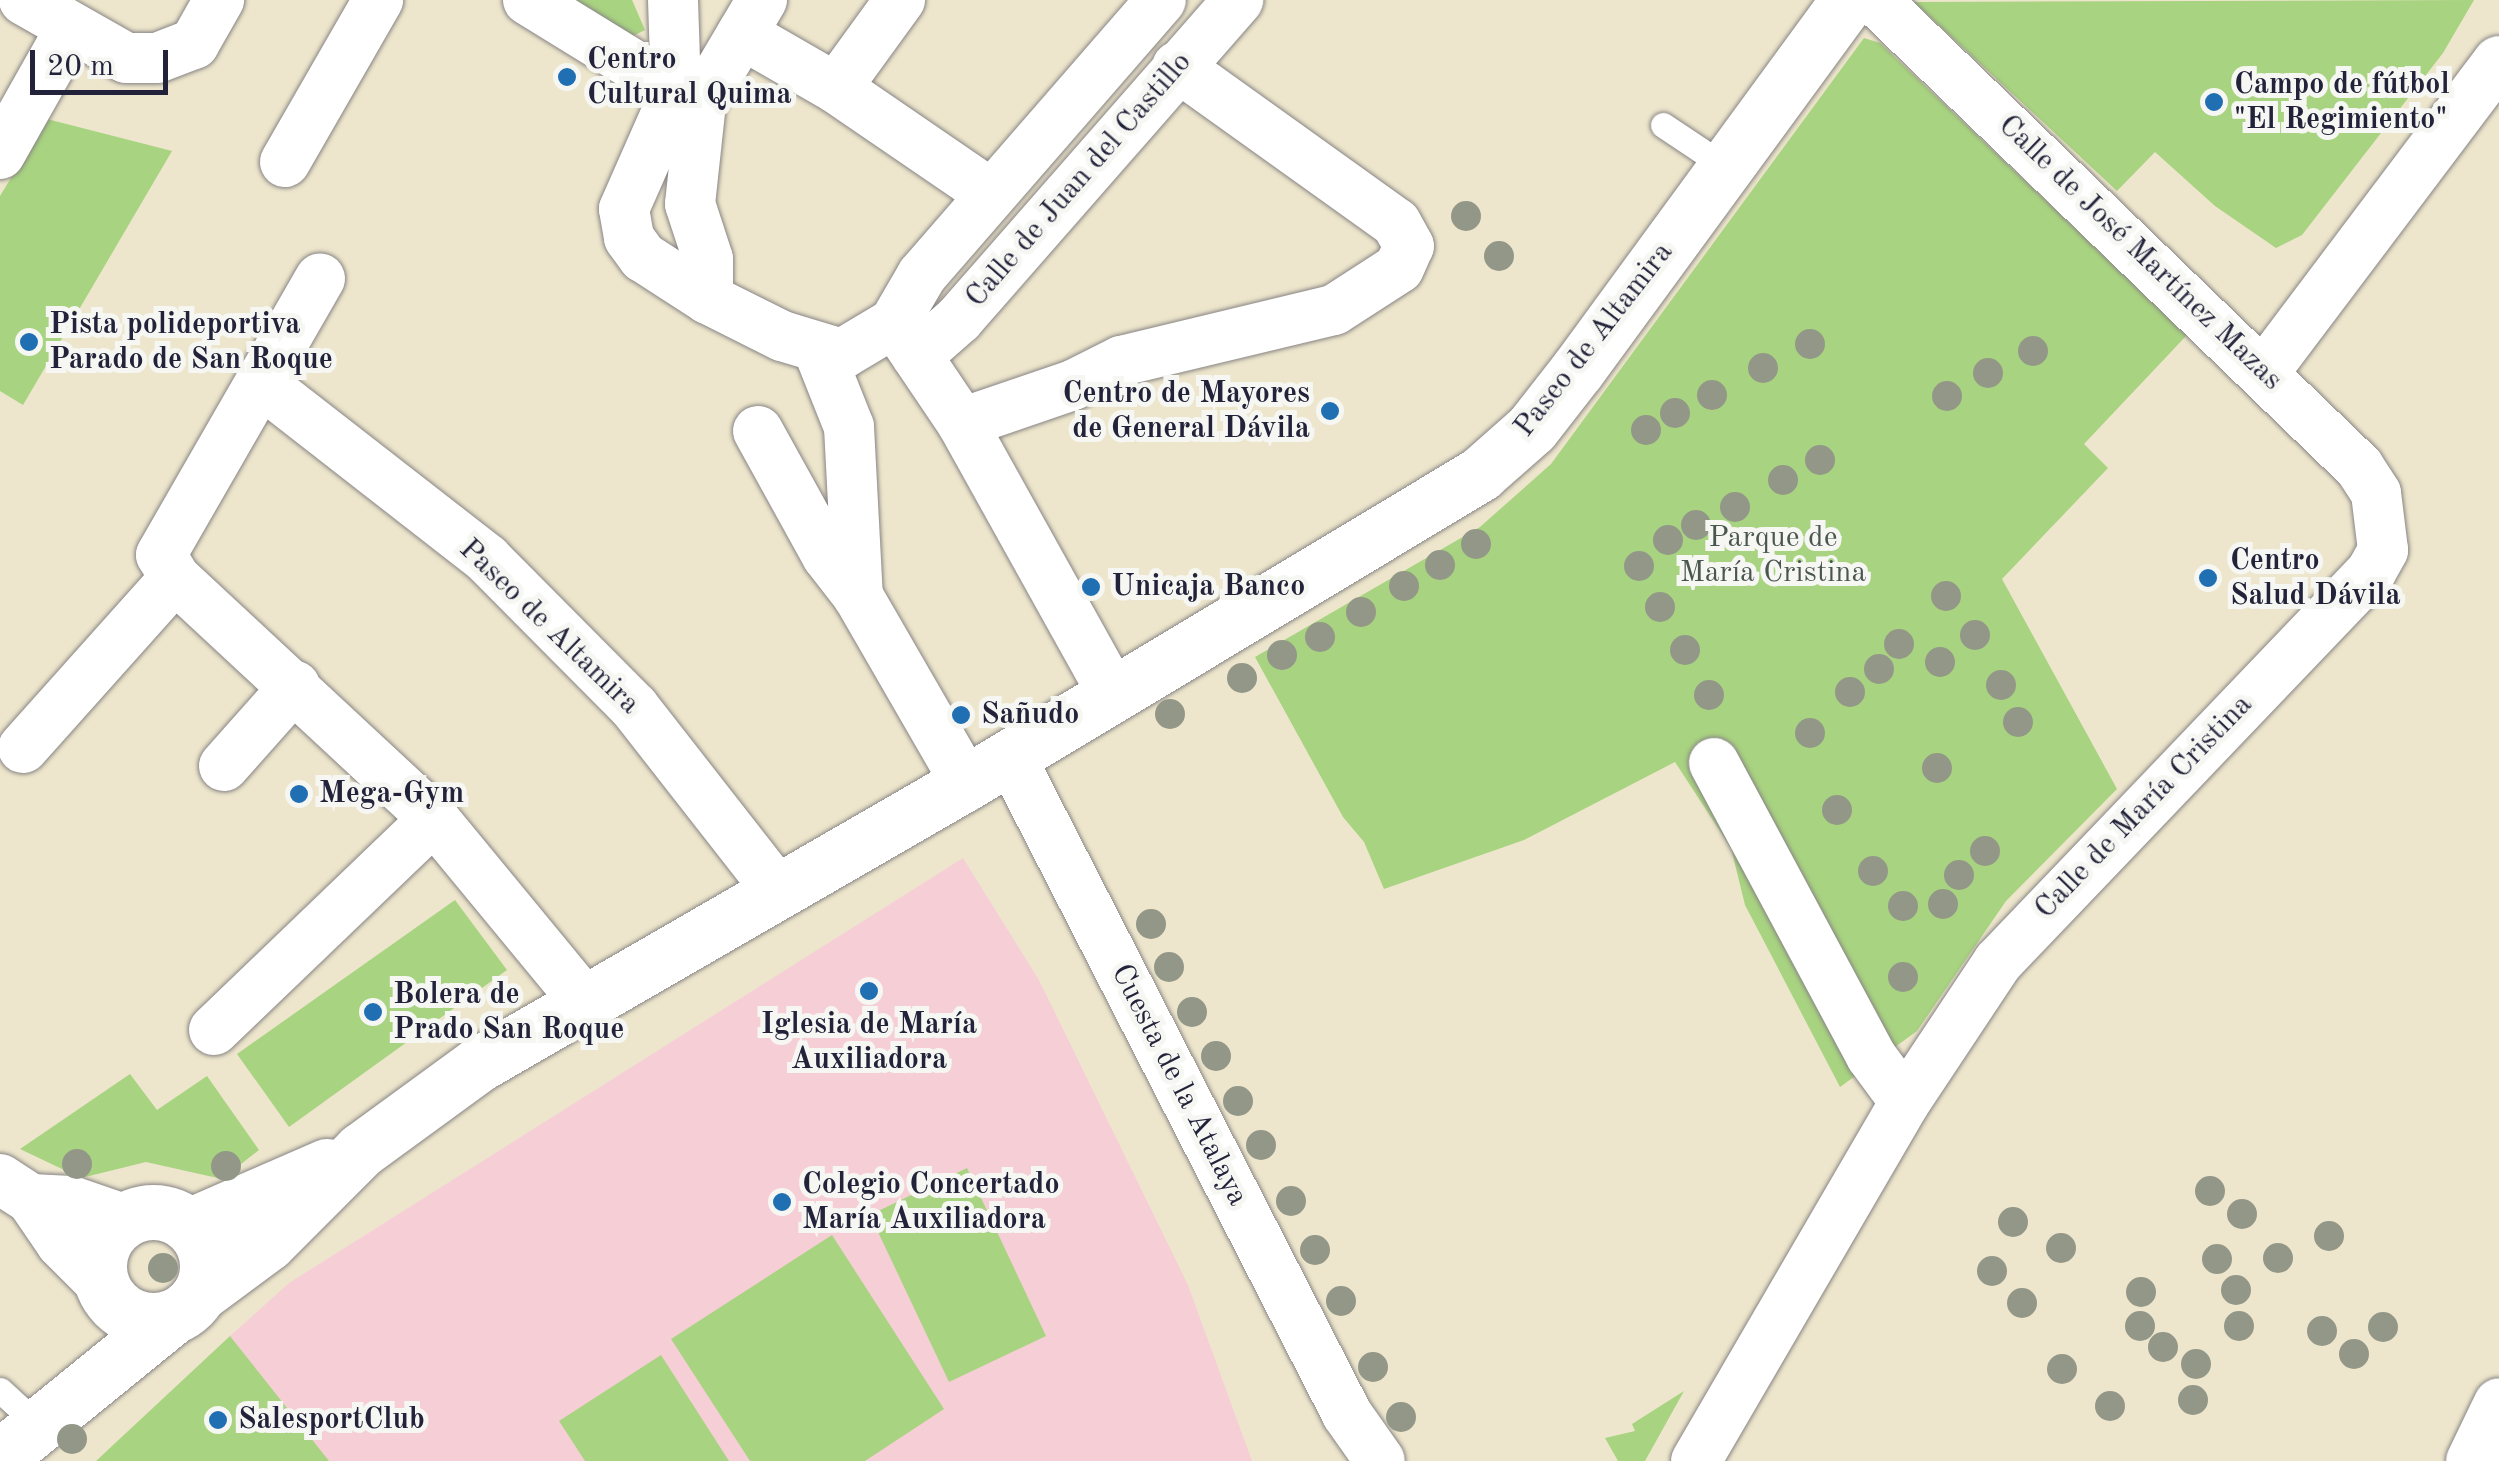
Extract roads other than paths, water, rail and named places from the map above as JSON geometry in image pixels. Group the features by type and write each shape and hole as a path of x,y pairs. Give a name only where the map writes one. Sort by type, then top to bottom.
{"main road":[{"name":"Paseo de Altamira","path":"12,1424 186,1305 268,1243 361,1150 478,1064 1418,516 1493,462 1532,428 1848,0"},
{"name":"Paseo de Altamira","path":"191,1225 361,1150"},
{"path":"156,1211 191,1225 206,1256 186,1305 138,1319 106,1292 105,1239 124,1219 156,1211"},
{"name":"Paseo de Altamira","path":"12,1424 106,1292"}],"street":[{"path":"24,0 126,58 157,58 194,44 220,0"},
{"path":"284,162 378,0"},
{"path":"528,0 676,91"},
{"path":"673,0 676,91 624,209 630,238 642,257 708,299 818,349 857,350 906,340 962,423 1112,694"},
{"path":"836,88 900,0"},
{"name":"Calle de Juan del Castillo","path":"906,340 922,276 1161,0"},
{"name":"Calle de Juan del Castillo","path":"906,340 960,319 1176,66 1238,0"},
{"name":"Calle de José Martínez Mazas","path":"1875,0 2265,371 2359,468 2384,522"},
{"path":"708,299 708,259 690,204 701,103 752,17 836,88 991,194"},
{"path":"0,154 71,28"},
{"path":"2265,371 2499,60"},
{"path":"962,423 1074,386 1122,362 1334,310 1399,268 1409,246 1396,223 1176,66"},
{"path":"320,278 162,555 175,578 434,819 584,1001"},
{"path":"818,349 849,428 858,596"},
{"name":"Paseo de Altamira","path":"283,400 487,560 634,707 778,891"},
{"path":"758,431 827,556 988,770"},
{"name":"Calle de María Cristina","path":"1696,1461 1906,1102 1998,962 2371,572 2383,550 2384,522"},
{"path":"22,748 175,578"},
{"path":"224,766 295,686"},
{"path":"1714,763 1870,1056 1906,1102"},
{"name":"Cuesta de la Atalaya","path":"988,770 1347,1414 1380,1461"},
{"path":"214,1030 434,819"},
{"path":"16,1189 124,1219"},
{"path":"16,1189 106,1292"},
{"path":"2471,1461 2499,1403"},
{"name":"Cuesta de la Atalaya","path":"1347,1414 1362,1461"}],"lane":[{"path":"1663,125 1726,167"}],"place":[{"name":"Centro Cultural Quima","path":"567,77"},
{"name":"Campo de fútbol \"El Regimiento\"","path":"2214,102"},
{"name":"Pista polideportiva Parado de San Roque","path":"29,342"},
{"name":"Centro de Mayores de General Dávila","path":"1330,411"},
{"name":"Centro Salud Dávila","path":"2208,578"},
{"name":"Unicaja Banco","path":"1091,587"},
{"name":"Sañudo","path":"961,715"},
{"name":"Mega-Gym","path":"299,794"},
{"name":"Iglesia de María Auxiliadora","path":"869,991"},
{"name":"Bolera de Prado San Roque","path":"373,1012"},
{"name":"Colegio Concertado María Auxiliadora","path":"782,1202"},
{"name":"SalesportClub","path":"218,1420"}],"park label":[{"name":"Parque de María Cristina","path":"1773,555"}]}
